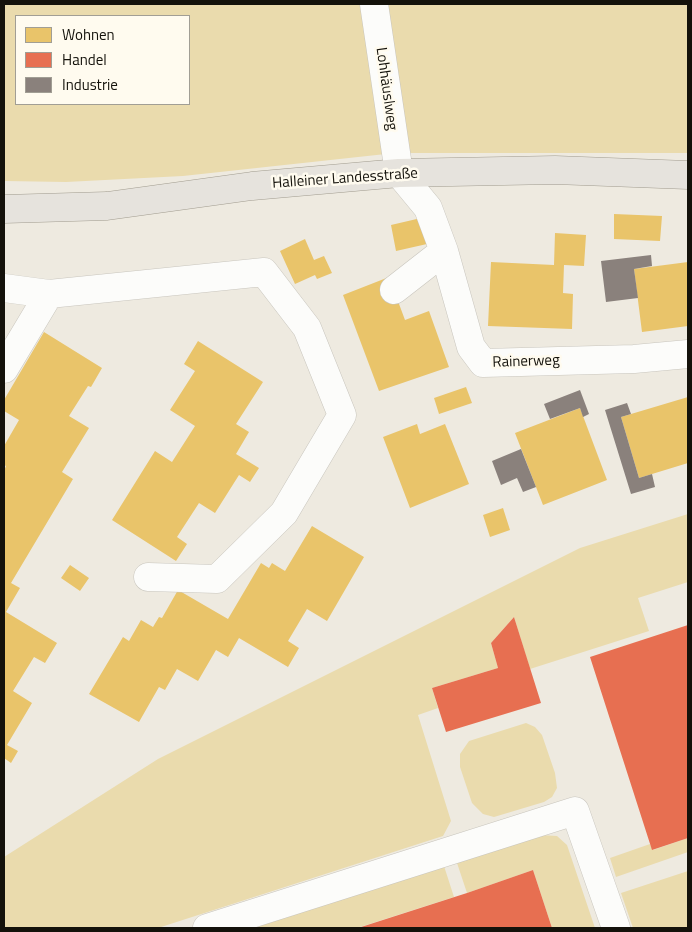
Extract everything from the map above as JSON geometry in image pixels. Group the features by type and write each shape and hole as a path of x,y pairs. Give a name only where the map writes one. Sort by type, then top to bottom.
{"main road":[{"name":"Halleiner Landesstraße","path":"4,209 106,206 252,186 399,173 555,170 688,175"}],"street":[{"name":"Lohhäuslweg","path":"374,4 399,173"},
{"name":"Rainerweg","path":"399,173 428,208 444,250 471,347 483,364 634,359 688,354"},
{"path":"394,290 444,250"},
{"path":"4,288 49,294 264,272 307,328 342,414 284,512 216,579 148,577"},
{"path":"4,369 49,294"},
{"path":"207,928 575,811 616,928"}],"shaded area":[{"path":"4,4 688,4 688,153 395,153 183,176 66,182 4,181"},
{"path":"688,514 688,582 638,598 649,631 530,669 514,617 491,643 498,668 432,688 438,708 418,715 451,821 443,836 158,928 4,928 4,857 158,759 580,548"},
{"path":"526,723 535,727 542,735 555,773 557,788 552,797 544,802 494,817 483,814 472,803 460,767 460,754 469,741"},
{"path":"540,835 557,836 567,845 595,928 552,928 533,870 467,893 457,863"},
{"path":"688,838 688,852 616,877 610,858 650,844 653,850"},
{"path":"444,866 454,897 357,928 251,928"},
{"path":"688,871 688,928 633,928 621,893"}],"building: Wohnen":[{"path":"614,214 662,216 660,241 614,239"},
{"path":"421,218 427,244 396,251 391,225"},
{"path":"555,233 586,235 584,266 564,265 563,293 573,294 572,329 488,326 491,262 554,265"},
{"path":"305,239 314,260 324,256 332,273 317,279 315,275 295,284 280,251"},
{"path":"688,262 688,326 642,332 634,269"},
{"path":"389,277 405,320 429,311 449,367 379,391 343,295"},
{"path":"44,332 102,368 91,387 88,386 69,416 89,428 62,472 73,479 11,583 20,588 6,612 57,643 45,663 34,657 13,691 32,703 7,745 18,751 11,763 4,758 4,471 6,466 4,465 4,446 19,420 4,411 4,400"},
{"path":"198,341 263,382 236,424 249,432 236,454 259,468 250,482 239,475 215,513 199,503 177,537 187,544 176,561 112,520 155,451 172,462 195,426 170,410 195,371 184,364"},
{"path":"466,387 472,403 439,414 434,398"},
{"path":"688,397 688,463 639,478 621,417"},
{"path":"580,408 607,480 543,505 515,433"},
{"path":"417,424 420,434 445,424 469,484 410,508 383,437"},
{"path":"503,508 510,530 490,537 483,515"},
{"path":"312,526 364,557 327,621 307,609 288,641 299,648 288,667 239,638 228,657 216,650 198,681 177,669 165,690 159,687 139,722 89,694 123,637 129,641 141,620 153,627 159,617 162,618 178,590 228,619 261,563 269,568 272,563 285,571"},
{"path":"70,565 89,578 80,591 61,578"}],"building: Handel":[{"path":"514,617 541,703 446,732 432,688 498,668 491,643"},
{"path":"688,625 688,838 652,850 590,657"},
{"path":"533,870 552,928 358,928 467,893"}],"building: Industrie":[{"path":"651,255 652,266 634,269 638,298 606,302 601,261"},
{"path":"580,390 589,414 583,417 580,408 550,419 544,404"},
{"path":"627,403 631,414 621,417 639,478 652,474 655,487 631,494 605,410"},
{"path":"521,449 536,487 523,492 517,478 501,485 492,461"}]}
